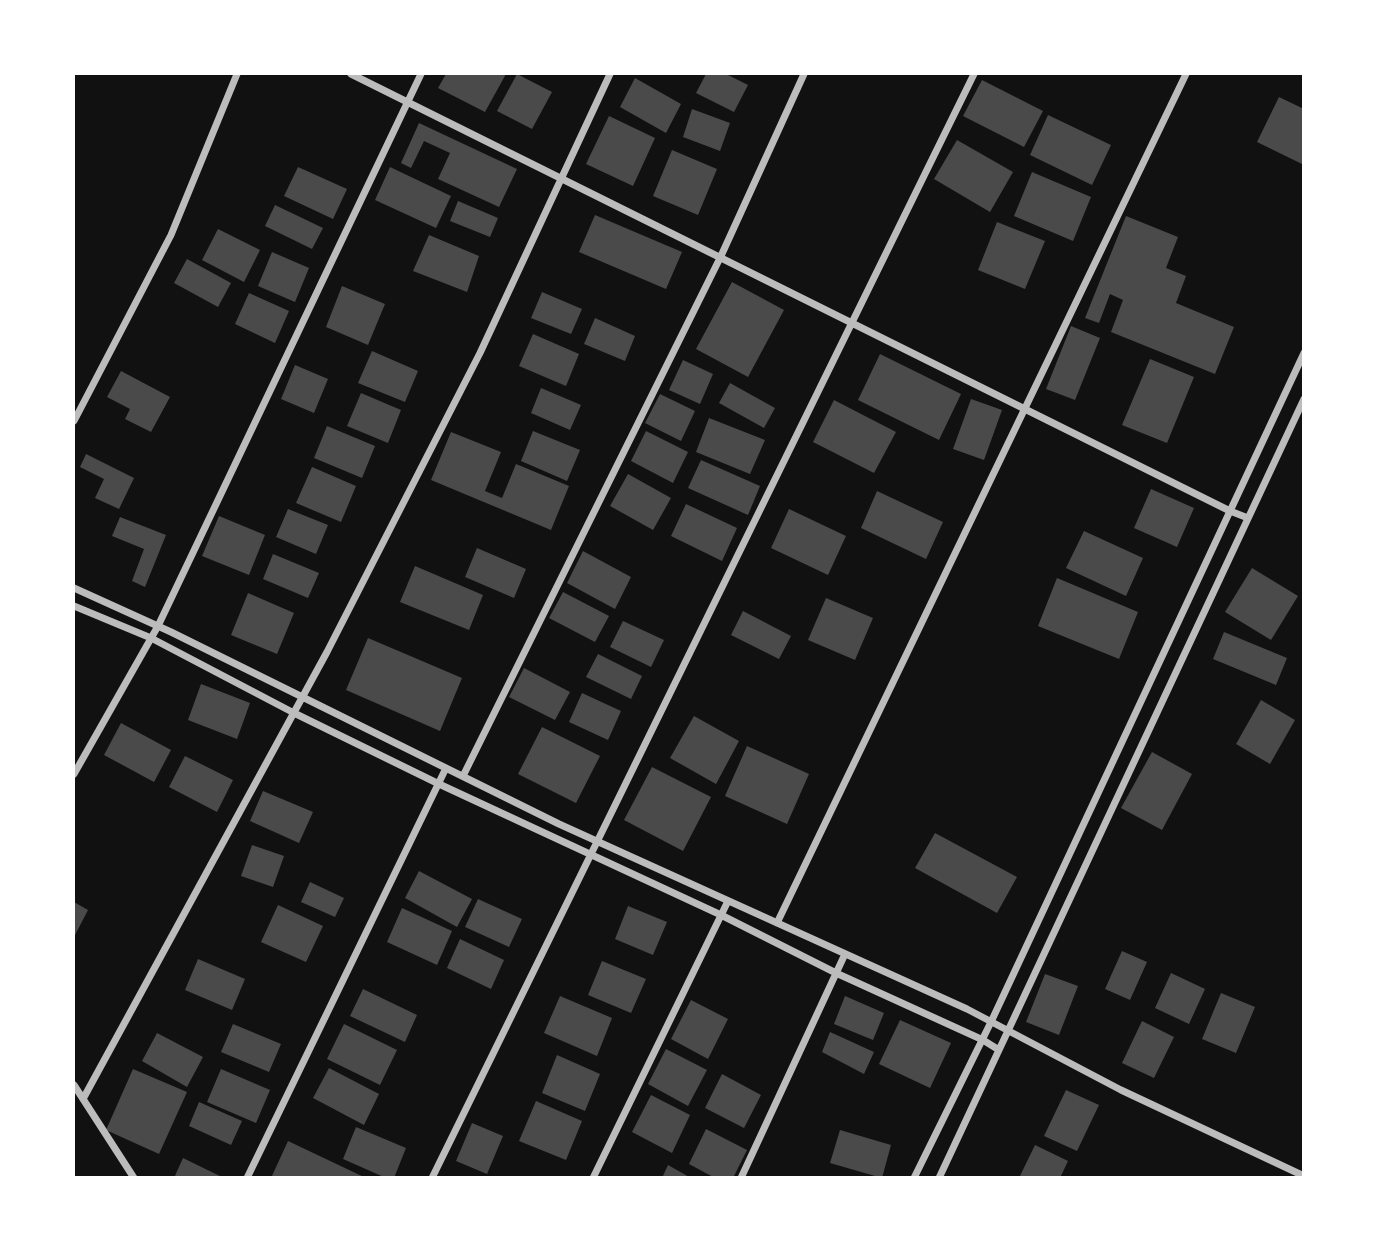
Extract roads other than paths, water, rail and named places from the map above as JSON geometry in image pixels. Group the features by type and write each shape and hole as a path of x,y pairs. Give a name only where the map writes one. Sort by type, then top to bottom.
{"street":[{"path":"74,421 171,235 237,74"},
{"path":"351,74 1248,518"},
{"path":"74,774 158,626 421,74"},
{"path":"83,1099 303,697 480,353 610,74"},
{"path":"463,776 721,256 804,74"},
{"path":"432,1178 974,74"},
{"path":"777,923 1186,74"},
{"path":"915,1178 983,1040 1230,511 1300,370 1304,353"},
{"path":"939,1178 1304,399"},
{"path":"74,588 158,626 598,842 991,1022 1203,1130 1304,1177"},
{"path":"74,606 150,638 439,784 721,915 999,1050"},
{"path":"247,1178 446,768"},
{"path":"593,1178 728,901"},
{"path":"741,1178 845,954"},
{"path":"74,1085 134,1178"}]}
